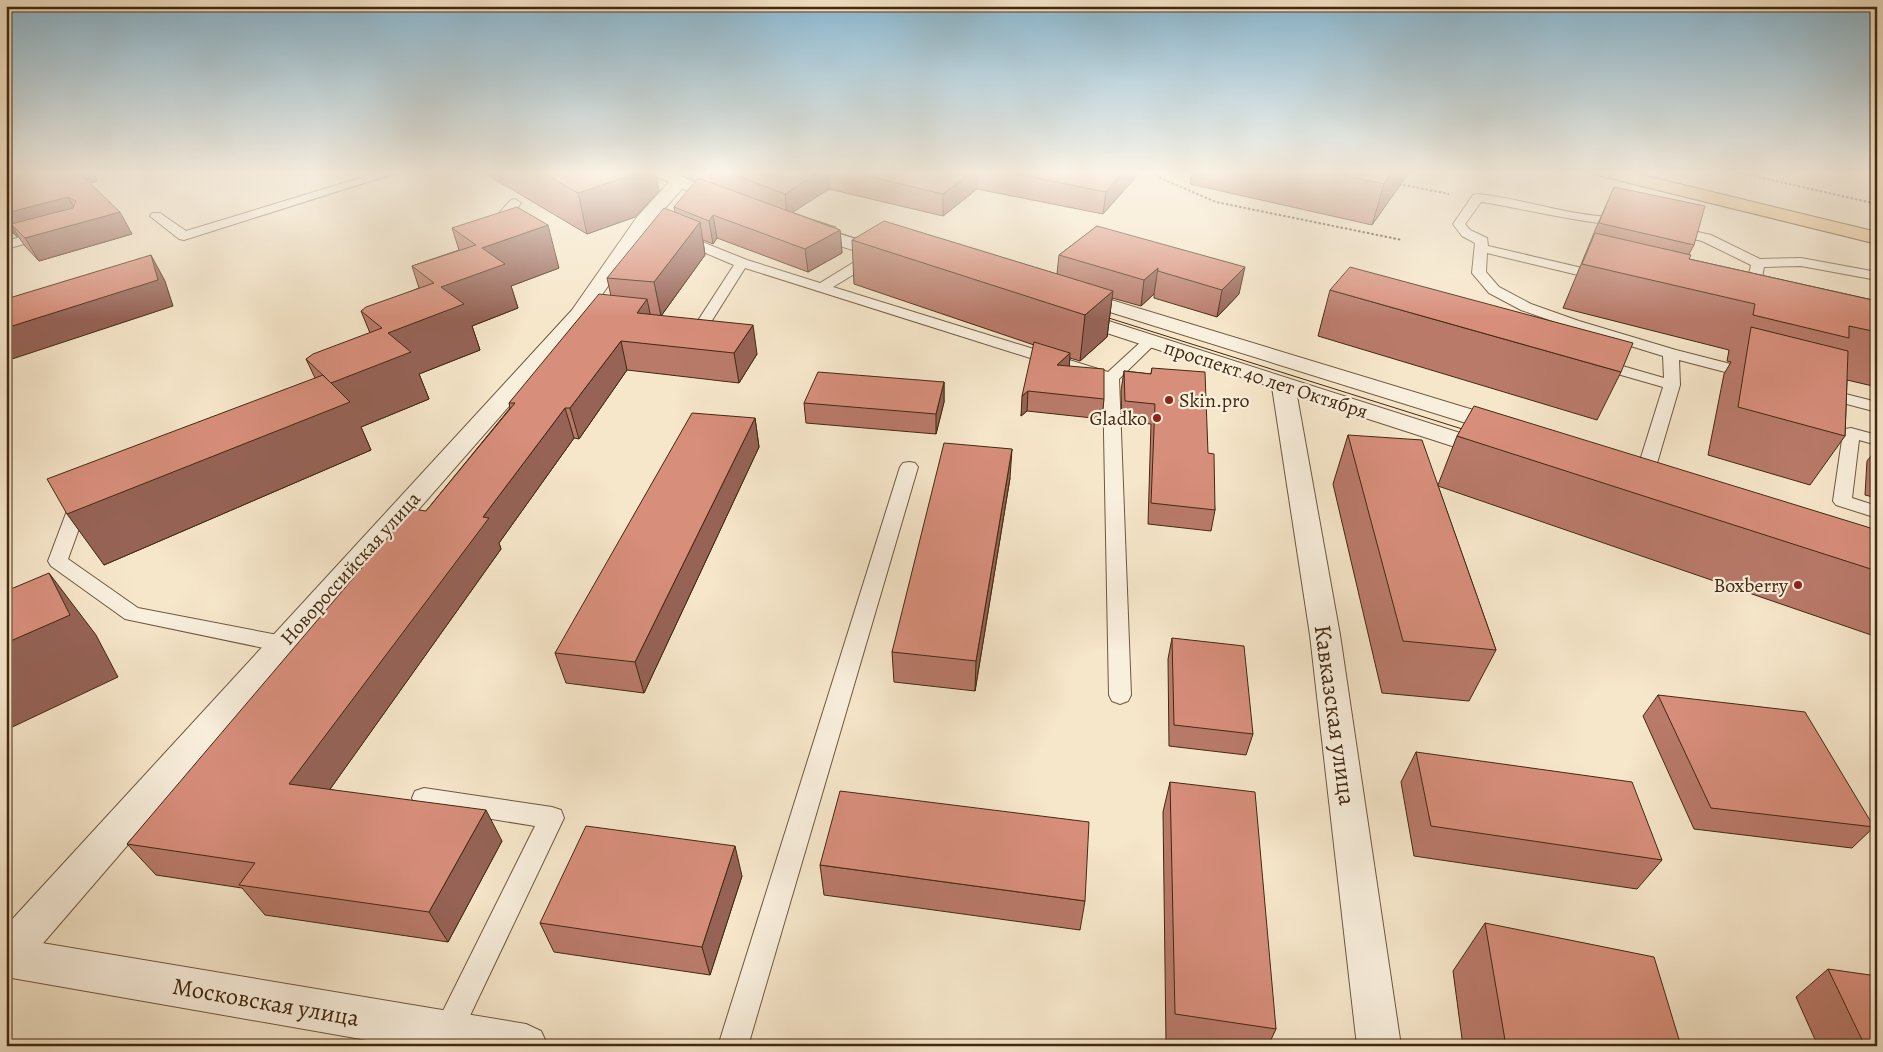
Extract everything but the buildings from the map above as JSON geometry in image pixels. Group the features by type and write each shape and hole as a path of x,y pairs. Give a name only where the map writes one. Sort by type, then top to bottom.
{"main road":[{"path":"1803,220 1877,238"},
{"path":"1856,220 1877,225"}],"street":[{"name":"Новороссийская улица","path":"6,957 282,644 588,315 650,220"},
{"path":"781,222 880,252 905,252 826,220"},
{"name":"проспект 40 лет Октября","path":"1508,456 1150,341 1055,300 1524,433"},
{"name":"Кавказская улица","path":"1283,385 1325,635 1380,1046"},
{"name":"Московская улица","path":"6,957 526,1046"}],"lane":[{"path":"162,220 184,236 237,220"},
{"path":"481,240 499,220"},
{"path":"1460,220 1459,224 1466,232 1482,241 1479,272 1494,290 1526,307 1671,353 1765,377"},
{"path":"1607,220 1640,223"},
{"path":"1658,228 1706,238 1758,263 1801,262 1877,276"},
{"path":"6,245 63,230"},
{"path":"670,233 742,263 1112,378"},
{"path":"1482,248 1618,281"},
{"path":"822,288 880,252"},
{"path":"673,324 701,327 742,263"},
{"path":"1754,314 1744,312 1749,305 1758,263"},
{"path":"1120,695 1112,378 1150,341"},
{"path":"1646,470 1672,385 1671,353"},
{"path":"1586,361 1672,385"},
{"path":"1811,390 1877,407"},
{"path":"1877,440 1852,433 1842,501 1877,512"},
{"path":"733,1046 909,467"},
{"path":"104,498 77,508 58,561 132,614 282,644"},
{"path":"424,798 552,818 447,1033"}],"path":[{"path":"1305,220 1402,240"}],"tram line":[{"path":"814,220 836,227"},
{"path":"827,229 867,242"},
{"path":"1096,314 1475,433"}],"place":[{"name":"Skin.pro","path":"1169,400"},
{"name":"Gladko","path":"1157,418"},
{"name":"Boxberry","path":"1798,585"}]}
